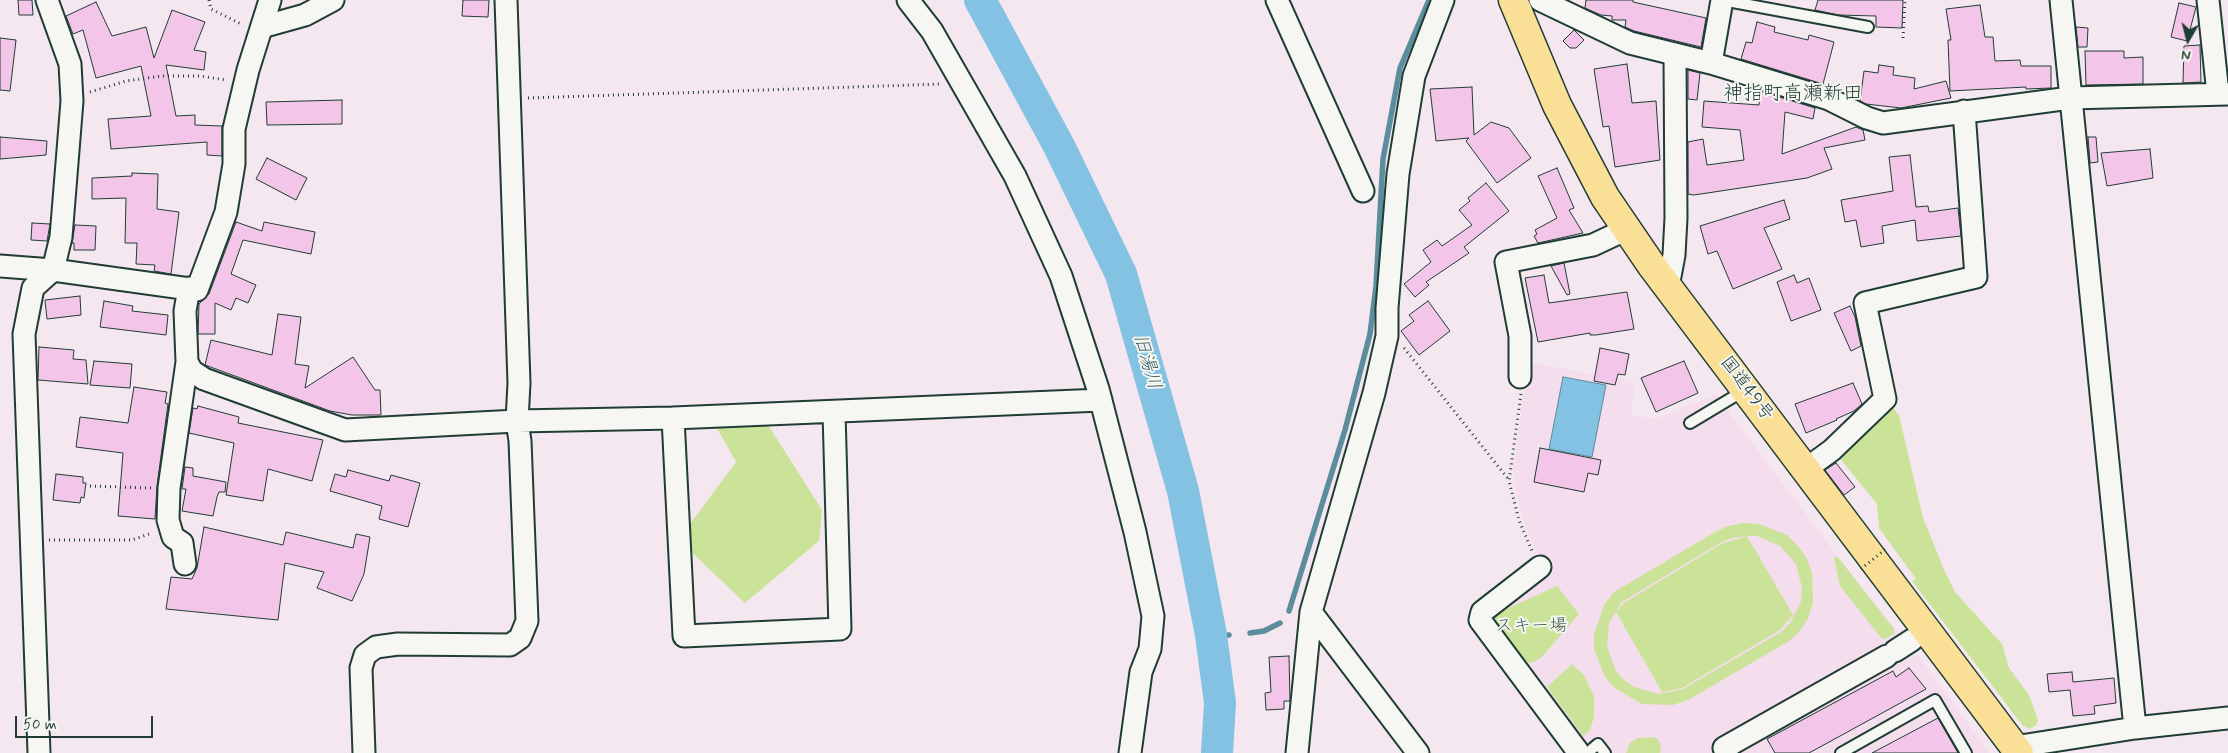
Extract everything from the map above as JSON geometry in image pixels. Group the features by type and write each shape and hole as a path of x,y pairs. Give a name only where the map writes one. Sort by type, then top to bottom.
{"highway":[{"name":"国道49号","path":"1513,0 1557,105 1604,197 1668,287 2017,750"}],"street":[{"path":"39,753 24,334 33,288 53,270 61,237 72,101 70,64 47,0"},
{"path":"0,266 53,270 197,290 226,212 234,164 234,129 245,83 270,0"},
{"path":"261,30 305,15 333,0"},
{"path":"364,753 361,668 364,655 376,647 398,644 510,645 520,638 527,620 520,440 517,421 519,383 506,0"},
{"path":"908,0 932,31 1015,176 1061,276 1101,400 1135,532 1153,616 1150,649 1141,672 1130,753"},
{"path":"1277,0 1363,191"},
{"path":"1297,753 1311,612 1374,393 1387,336 1387,308 1398,174 1414,76 1443,0"},
{"path":"1540,0 1630,43 1675,56 1711,63 1829,99 1867,118 1883,123 2070,98 2223,94 2208,0"},
{"path":"1711,63 1722,0"},
{"path":"2061,0 2135,728"},
{"path":"1668,287 1674,255 1676,218 1675,56"},
{"path":"1806,469 1832,450 1885,399 1865,303 1976,277 1964,111"},
{"path":"1520,377 1520,336 1506,262 1593,245 1627,230"},
{"path":"185,564 182,543 173,537 168,520 169,488 187,362 185,311 189,288"},
{"path":"187,362 192,371 204,379 345,430 517,421 673,418 1101,400"},
{"path":"673,418 684,636 840,629 834,412"},
{"path":"1540,567 1482,612 1480,620 1590,752"},
{"path":"1311,612 1418,753"},
{"path":"1727,753 1724,748 1821,702 1898,649"},
{"path":"2017,750 2135,728 2228,718"}],"lane":[{"path":"1722,0 1868,27"},
{"path":"1690,423 1746,390"},
{"path":"1841,753 1935,700 1966,753"}],"path":[{"path":"209,0 212,9 223,16 261,30"},
{"path":"1903,38 1905,0"},
{"path":"72,101 92,90 126,81 162,76 200,76 245,83"},
{"path":"508,99 962,83"},
{"path":"1387,336 1398,342 1411,355 1509,481 1525,536 1540,567"},
{"path":"1509,481 1522,382 1520,377"},
{"path":"90,486 169,488"},
{"path":"32,539 132,540 152,533 168,520"},
{"path":"1860,568 1888,548"}],"shaded area":[{"path":"1528,362 1634,382 1631,416 1657,418 1716,395 1855,579 1924,663 1989,753 1587,753 1489,623 1491,613 1541,560 1528,534 1515,490 1513,471"}],"green space":[{"path":"1890,404 1899,415 1923,518 1943,567 1955,592 2002,644 2009,668 2029,695 2038,720 2036,725 2030,729 2023,726 1912,581 1916,579 1879,528 1877,504 1838,456"},
{"path":"765,420 822,510 819,541 745,603 687,548 687,528 736,462 713,421"},
{"path":"1743,523 1759,524 1787,535 1807,559 1812,573 1813,603 1808,618 1800,631 1789,641 1688,700 1673,705 1642,704 1616,689 1605,677 1594,649 1594,634 1604,605 1614,592 1728,526","holes":["1757,536 1780,546 1796,564 1802,588 1801,601 1790,623 1781,632 1683,689 1658,694 1634,687 1624,680 1616,671 1607,647 1609,623 1622,602 1720,543 1732,538"]},
{"path":"1747,536 1793,615 1780,630 1682,688 1662,692 1616,612 1624,603 1721,544"},
{"path":"1837,556 1894,629 1894,633 1886,639 1882,639 1840,586 1834,558"},
{"name":"スキー場","path":"1557,586 1579,614 1541,658 1531,663 1523,661 1497,627 1495,618 1498,613"},
{"path":"1572,664 1584,675 1594,696 1594,717 1590,730 1583,736 1547,687"},
{"path":"1652,737 1658,739 1661,745 1660,753 1626,753 1630,743 1638,738"}],"water":[{"path":"1563,377 1606,385 1592,457 1549,449"}],"building":[{"path":"18,0 32,0 33,15 19,15"},
{"path":"463,0 489,0 488,17 462,16"},
{"path":"1586,0 1633,0 1633,2 1706,18 1701,47 1634,31 1625,27 1626,20 1612,20 1612,16 1601,15 1585,8"},
{"path":"1818,0 1903,0 1902,28 1876,27 1876,16 1838,15 1815,10"},
{"path":"96,2 112,36 146,27 154,58 172,10 205,22 194,50 206,52 204,70 166,65 176,116 195,115 195,125 222,126 222,156 207,155 207,142 111,149 108,119 151,116 141,66 96,78 83,30 73,34 66,16"},
{"path":"2179,3 2196,7 2187,41 2171,37"},
{"path":"1980,5 1985,37 1993,37 1995,61 2020,60 2021,66 2051,66 2051,88 2026,89 2026,87 1950,91 1948,40 1951,40 1946,9"},
{"path":"1757,22 1775,27 1774,32 1808,40 1809,35 1834,42 1823,84 1741,59 1746,42 1752,43"},
{"path":"2076,27 2088,28 2087,47 2078,47"},
{"path":"1574,30 1584,40 1576,48 1570,48 1563,41"},
{"path":"0,38 16,40 10,91 0,90"},
{"path":"2200,45 2201,82 2183,83 2184,46"},
{"path":"2085,51 2124,51 2124,58 2143,57 2143,84 2086,85"},
{"path":"1627,64 1632,103 1656,101 1660,160 1615,167 1609,126 1603,127 1594,69"},
{"path":"1879,65 1894,67 1893,75 1915,78 1914,89 1946,81 1951,98 1901,108 1866,104 1860,101 1864,71 1878,73"},
{"path":"1688,70 1700,73 1697,100 1688,99"},
{"path":"1472,87 1474,135 1491,122 1509,128 1531,158 1497,183 1466,141 1469,138 1436,141 1430,89"},
{"path":"1760,91 1815,108 1813,119 1785,112 1782,154 1856,127 1863,130 1865,140 1824,148 1832,169 1807,178 1694,195 1688,194 1688,142 1703,139 1707,165 1744,160 1740,130 1702,127 1704,101 1759,105"},
{"path":"342,100 342,124 267,125 266,102"},
{"path":"0,137 47,141 46,155 0,159"},
{"path":"2088,137 2096,137 2098,162 2090,163"},
{"path":"2150,149 2153,178 2107,186 2101,153"},
{"path":"1910,155 1916,207 1928,206 1929,212 1958,208 1961,236 1917,241 1915,220 1882,226 1884,243 1861,247 1856,220 1845,222 1841,200 1893,191 1889,157"},
{"path":"267,158 307,178 296,200 256,179"},
{"path":"1557,168 1574,208 1569,210 1583,233 1538,243 1534,236 1537,234 1535,230 1557,218 1538,176"},
{"path":"132,173 158,174 157,209 179,212 171,274 154,271 155,265 136,264 137,243 125,243 126,198 92,199 92,178 132,176"},
{"path":"1486,183 1509,211 1464,247 1469,253 1426,282 1429,285 1415,297 1404,284 1431,262 1423,250 1437,240 1442,246 1472,225 1459,210 1470,201 1468,198"},
{"path":"1784,200 1790,219 1764,228 1782,269 1733,289 1717,251 1708,254 1700,226"},
{"path":"236,222 262,231 264,222 315,232 311,254 243,240 231,274 256,285 248,303 236,298 231,310 215,303 215,334 198,334 199,304 209,294"},
{"path":"32,223 50,224 47,241 31,240"},
{"path":"75,225 96,226 95,250 74,250 74,243 72,243"},
{"path":"1564,263 1570,294 1567,295 1551,266"},
{"path":"1544,275 1549,303 1627,292 1634,329 1596,335 1590,335 1590,333 1538,342 1525,278"},
{"path":"1794,275 1797,283 1809,278 1821,310 1791,321 1777,282"},
{"path":"80,296 81,315 47,319 45,300"},
{"path":"104,301 133,306 132,311 168,315 166,335 100,327"},
{"path":"1428,301 1450,331 1419,355 1401,331 1414,321 1409,315"},
{"path":"1850,306 1855,317 1861,346 1851,351 1834,313"},
{"path":"278,314 301,317 295,364 309,366 305,388 353,357 375,390 380,390 381,415 352,415 330,411 205,365 211,340 272,355"},
{"path":"39,347 74,350 73,359 86,360 88,384 38,380"},
{"path":"1600,348 1629,354 1625,375 1618,374 1615,385 1594,381"},
{"path":"94,361 132,364 130,388 90,385"},
{"path":"1684,361 1698,393 1656,412 1641,378"},
{"path":"1853,383 1862,404 1854,411 1837,420 1806,433 1795,404"},
{"path":"134,387 167,392 165,403 168,404 157,486 155,519 118,516 123,453 76,447 80,417 128,423"},
{"path":"198,406 239,417 238,423 323,440 312,481 268,469 263,501 226,495 234,443 189,433 193,408 197,409"},
{"path":"1540,448 1601,460 1598,475 1588,473 1584,492 1534,482"},
{"path":"1836,463 1855,487 1844,495 1825,470"},
{"path":"185,467 193,468 193,476 226,482 225,492 219,492 217,497 213,516 182,511 186,489 182,489"},
{"path":"348,470 389,481 391,475 420,483 408,527 379,519 382,506 330,491 335,474 346,477"},
{"path":"56,474 83,477 83,483 86,483 84,498 81,497 80,503 53,500"},
{"path":"204,527 283,545 286,532 353,548 356,534 370,537 364,574 352,601 317,588 324,572 285,563 278,620 166,609 171,577 192,579 197,568"},
{"path":"1289,656 1290,701 1284,701 1284,709 1266,710 1265,693 1271,692 1269,657"},
{"path":"1909,668 1926,689 1809,753 1775,753 1767,739 1893,671 1896,677"},
{"path":"2072,672 2073,682 2114,678 2116,703 2094,706 2095,714 2073,716 2070,690 2049,692 2047,674"},
{"path":"1938,718 1958,753 1872,753"}],"waterway":[{"name":"旧湯川","path":"980,0 1059,146 1121,274 1183,491 1211,635 1220,703 1217,753"},
{"path":"1289,611 1345,430 1370,334 1376,286 1383,159 1400,68 1429,0"},
{"path":"1250,633 1264,631 1280,623"},
{"path":"1211,637 1229,635"}],"district":[{"name":"神指町高瀬新田","path":"1793,95"}]}
